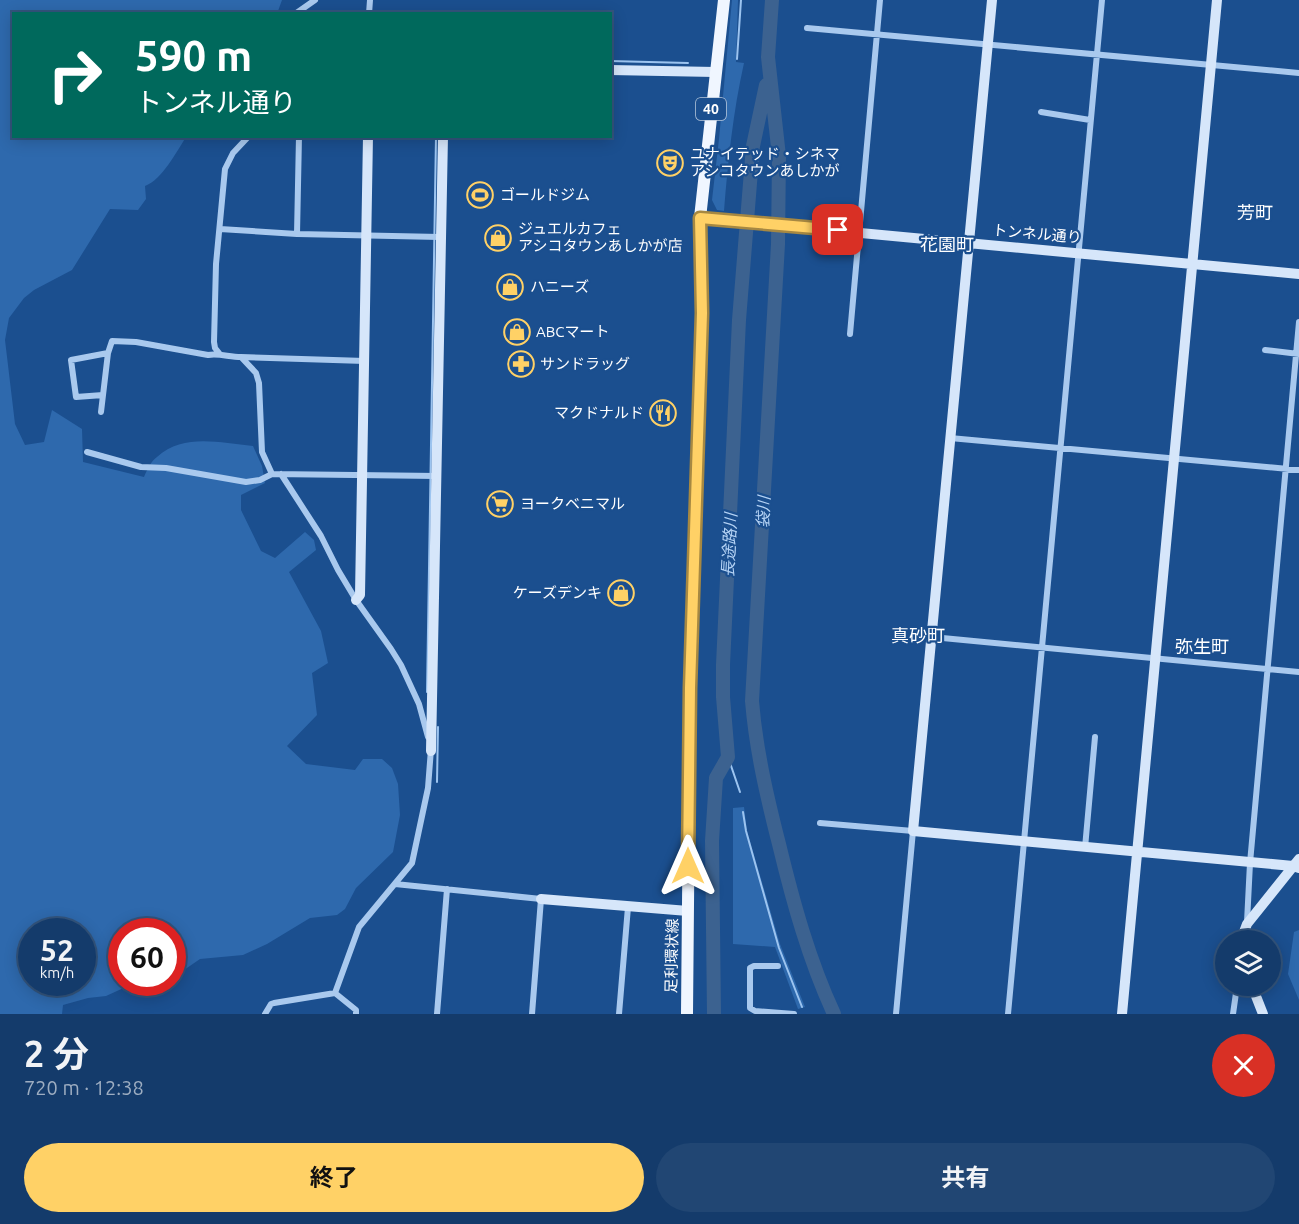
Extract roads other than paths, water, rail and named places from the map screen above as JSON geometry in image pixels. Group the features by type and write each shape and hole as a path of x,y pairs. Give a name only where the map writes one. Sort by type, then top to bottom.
{"main road":[{"name":"足利環状線","path":"687,1014 690,688 702,313 700,218 724,0"}],"street":[{"path":"298,12 315,0"},
{"path":"850,334 880,0"},
{"path":"896,1014 992,0"},
{"path":"1008,1014 1102,0"},
{"path":"1122,1014 1217,0"},
{"path":"807,28 1299,73"},
{"path":"612,70 715,72"},
{"path":"1041,112 1090,120"},
{"path":"247,138 226,165 216,264 215,348 219,353 229,357 365,361"},
{"path":"297,234 299,138"},
{"path":"356,600 360,595 368,138"},
{"path":"335,993 359,927 412,862 428,788 431,751 443,138"},
{"name":"トンネル通り","path":"700,218 1299,274"},
{"path":"220,229 297,234 441,237"},
{"path":"1245,930 1298,354 1299,322"},
{"path":"101,412 111,342 116,340 136,342 208,355 219,353"},
{"path":"1265,350 1298,354"},
{"path":"103,396 76,397 71,360 108,353"},
{"path":"241,357 256,373 259,383 262,452 272,474"},
{"path":"950,438 1299,470"},
{"path":"87,452 141,467 166,468 246,482 261,480 272,474 437,476"},
{"path":"281,474 321,536 356,600 401,665 419,704 431,751"},
{"path":"932,637 1299,672"},
{"path":"1085,848 1095,737"},
{"path":"820,823 1250,863 1297,864"},
{"path":"1247,924 1297,864"},
{"path":"395,884 688,911"},
{"path":"437,1014 447,889"},
{"path":"532,1014 541,899"},
{"path":"619,1014 628,907"},
{"path":"778,966 750,968 750,1008 755,1011 794,1014"},
{"path":"265,1014 270,1004 335,993 356,1010 356,1014"},
{"path":"1233,1014 1236,996"},
{"path":"1256,996 1263,1014"}],"waterway":[{"path":"737,59 741,0"},
{"name":"袋川","path":"772,0 768,57 779,156 778,244 752,701 762,773 790,887 809,952 834,1014"},
{"path":"612,61 688,63"},
{"name":"長途路川","path":"714,1014 712,841 716,778 728,757 723,665 739,320 753,146 766,85"},
{"path":"427,692 436,138"},
{"path":"437,782 438,727"},
{"path":"728,757 740,792"},
{"path":"743,812 746,831 779,948 802,1007"}],"place":[{"name":"ユナイテッド・シネマ アシコタウンあしかが","path":"670,163"},
{"name":"ゴールドジム","path":"480,195"},
{"name":"ジュエルカフェ アシコタウンあしかが店","path":"498,238"},
{"name":"ハニーズ","path":"510,287"},
{"name":"ABCマート","path":"517,332"},
{"name":"サンドラッグ","path":"521,364"},
{"name":"マクドナルド","path":"663,413"},
{"name":"ヨークベニマル","path":"500,504"},
{"name":"ケーズデンキ","path":"621,593"}],"district":[{"name":"芳町","path":"1255,213"},
{"name":"花園町","path":"947,245"},
{"name":"真砂町","path":"918,636"},
{"name":"弥生町","path":"1202,647"}]}
